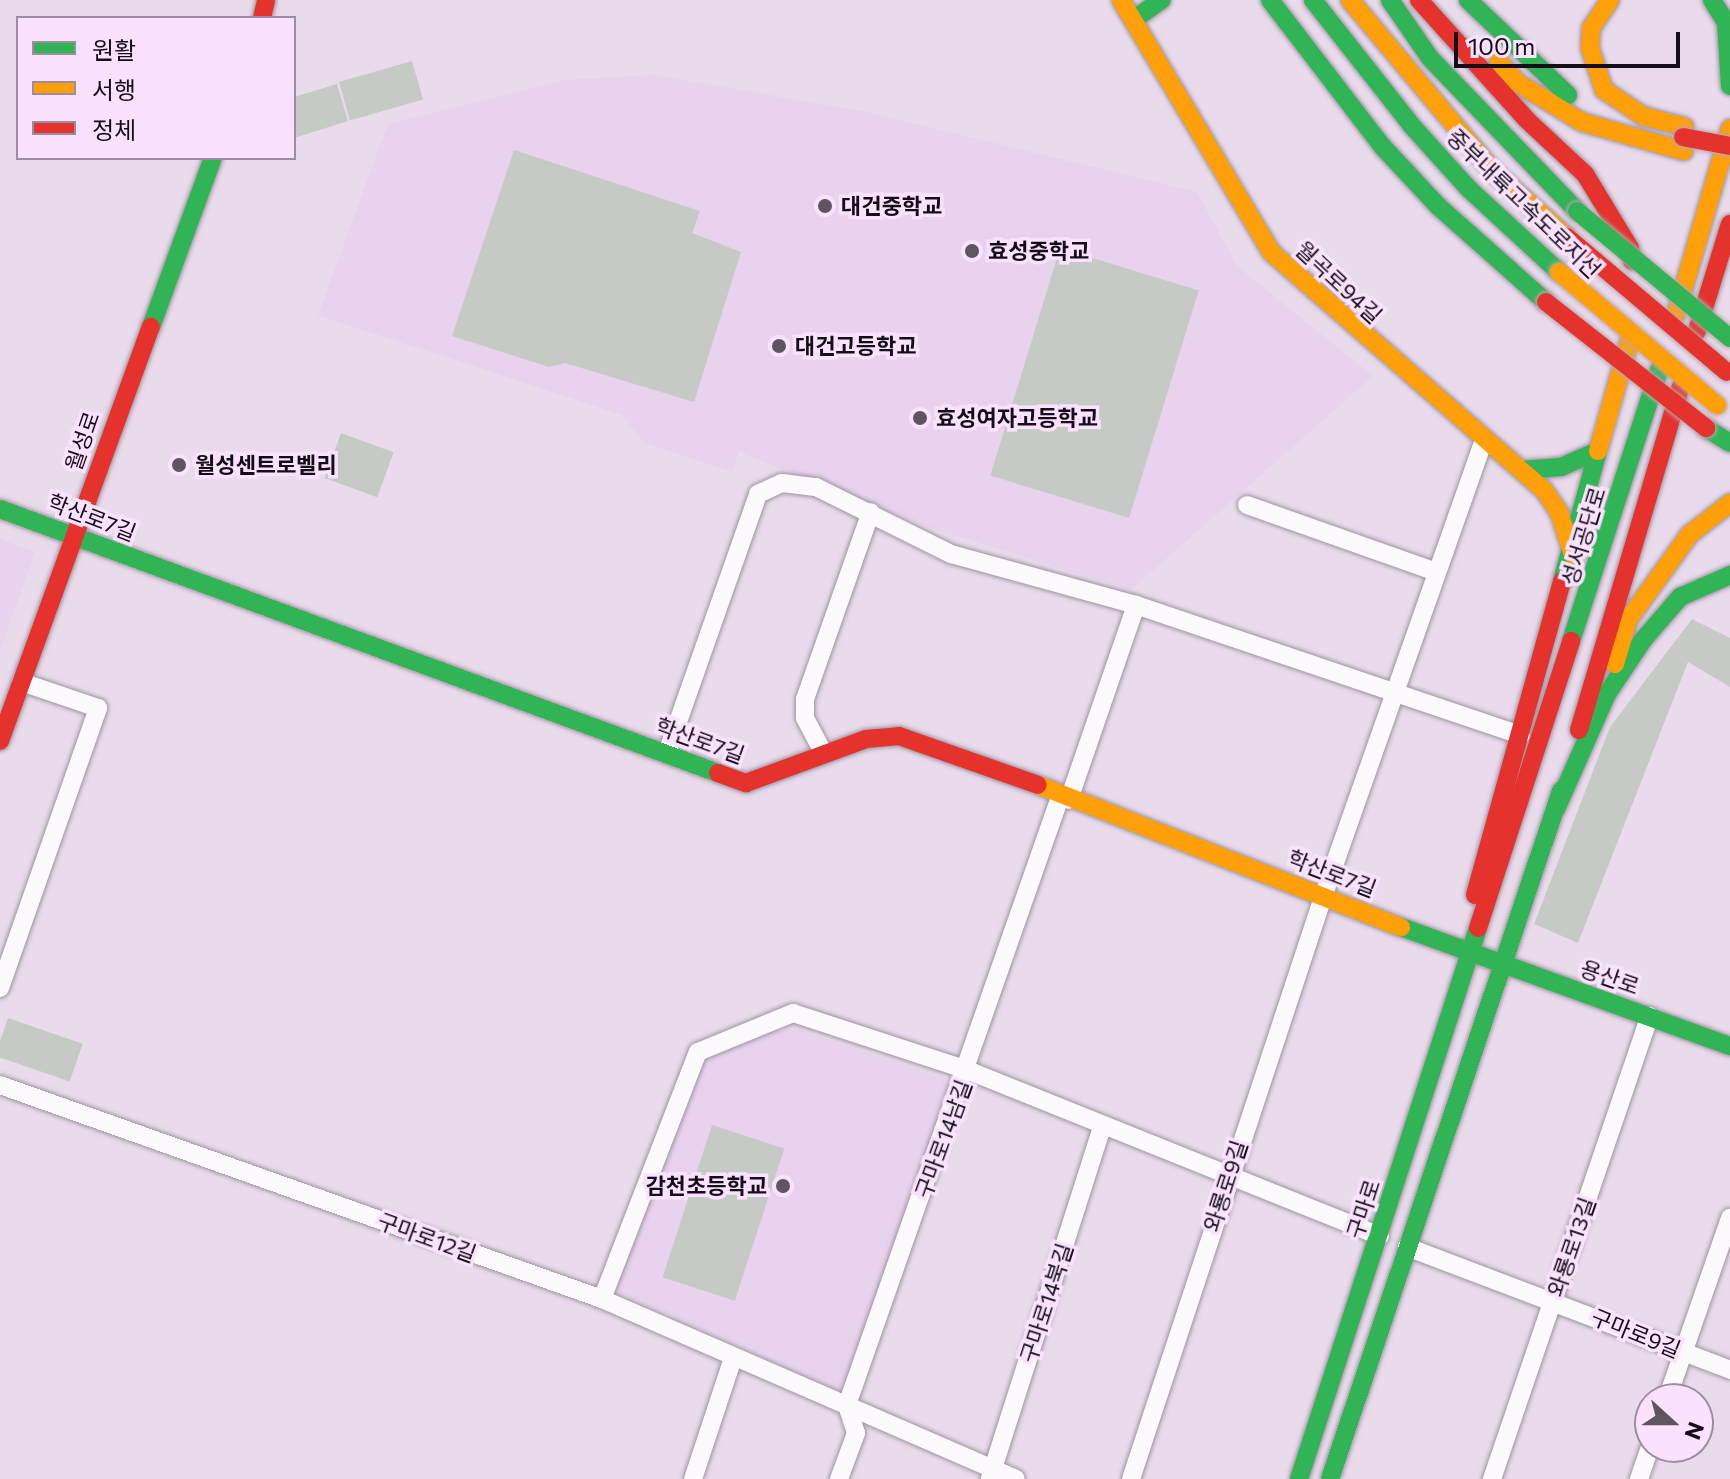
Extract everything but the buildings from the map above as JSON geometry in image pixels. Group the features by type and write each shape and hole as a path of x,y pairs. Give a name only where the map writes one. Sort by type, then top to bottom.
{"main road":[{"name":"월곡로94길","path":"1121,0 1271,252 1483,442 1544,490 1559,512 1573,555"},
{"path":"1133,20 1162,0"},
{"path":"1257,0 1382,146 1438,206 1546,302 1706,428 1730,443"},
{"path":"1270,0 1382,146"},
{"name":"중부내륙고속도로지선","path":"1313,0 1412,126 1469,189 1559,272 1723,409"},
{"name":"중부내륙고속도로지선","path":"1350,0 1493,171 1728,373"},
{"path":"1390,0 1430,58 1577,211 1730,338"},
{"path":"1419,0 1527,120 1585,174 1630,248 1634,284 1629,346 1598,451 1573,555 1473,902 1476,947"},
{"path":"1444,0 1518,83 1582,122 1631,140 1730,136"},
{"path":"1468,0 1579,104 1638,128 1730,146"},
{"path":"1610,0 1591,28 1594,70 1604,90 1643,116 1730,160"},
{"path":"1712,0 1726,22 1730,86"},
{"name":"성서공단로","path":"1476,947 1645,419 1730,129"},
{"name":"월성로","path":"0,741 76,536 130,373 212,160"},
{"path":"1330,1479 1556,809 1730,224"},
{"path":"1521,470 1561,467 1598,451"},
{"path":"1556,809 1607,694 1628,620 1689,535 1730,503"},
{"name":"학산로7길","path":"0,509 746,783 866,739 899,736 1324,894 1476,947"},
{"path":"1607,694 1643,640 1680,597 1730,575"},
{"name":"용산로","path":"1476,947 1503,966 1730,1046"},
{"name":"구마로","path":"1299,1479 1476,947"}],"street":[{"name":"와룡로9길","path":"1131,1479 1228,1176 1483,442"},
{"path":"667,753 758,494 782,483 816,487 951,554 1136,605 1521,735"},
{"path":"1247,505 1436,572"},
{"path":"824,754 805,718 805,699 871,512"},
{"name":"구마로14남길","path":"839,1479 856,1433 847,1405 1136,605"},
{"path":"0,988 98,708 21,682"},
{"path":"602,1299 698,1052 793,1013 967,1070 1102,1127 1380,1236"},
{"name":"와룡로13길","path":"1492,1479 1650,1016"},
{"name":"구마로12길","path":"0,1085 602,1299 847,1405 992,1474 1016,1479"},
{"name":"구마로14북길","path":"992,1474 1102,1127"},
{"path":"1672,1383 1730,1221"},
{"name":"구마로9길","path":"1407,1247 1553,1300 1730,1370"},
{"path":"693,1479 733,1358"}],"shaded area":[{"path":"412,61 423,99 350,120 339,82"},
{"path":"651,75 858,110 1197,192 1237,266 1373,376 1131,590 927,527 739,452 731,472 644,443 622,415 318,315 388,124 565,80"},
{"path":"337,84 348,121 296,137 296,96"},
{"path":"514,150 700,211 692,233 741,252 694,402 565,363 549,367 452,336"},
{"path":"1060,248 1199,290 1129,518 990,476"},
{"path":"341,433 394,452 377,497 325,478"},
{"path":"0,539 35,552 0,651"},
{"path":"1692,619 1730,638 1730,687 1688,662 1578,943 1534,924 1610,727"},
{"path":"8,1018 83,1044 70,1082 0,1058 0,1041"},
{"name":"감천초등학교","path":"796,1029 950,1081 842,1393 616,1291 695,1066 744,1037"},
{"path":"712,1125 784,1148 735,1301 663,1277"}],"traffic: fast":[{"path":"1133,20 1162,0"},
{"path":"1270,0 1382,146 1438,206 1546,302"},
{"path":"1313,0 1412,126 1469,189 1559,272"},
{"path":"1390,0 1430,58 1577,211"},
{"path":"1468,0 1568,95"},
{"path":"1712,0 1726,22 1730,86"},
{"path":"151,327 212,160"},
{"path":"1577,211 1730,338"},
{"path":"1571,641 1659,370"},
{"path":"1706,428 1730,443"},
{"path":"1521,470 1561,467 1598,451"},
{"path":"1562,581 1598,451"},
{"path":"0,509 718,773"},
{"path":"1556,809 1607,694 1643,640 1680,597 1730,575"},
{"path":"1330,1479 1561,791"},
{"path":"1401,927 1730,1046"},
{"path":"1299,1479 1478,928"}],"traffic: slow":[{"path":"1121,0 1271,252 1544,490 1559,512 1573,555"},
{"path":"1350,0 1493,171 1567,237"},
{"path":"1610,0 1591,28 1590,48 1604,90 1643,116 1685,127"},
{"path":"1499,62 1518,83 1582,122 1684,151"},
{"path":"1676,314 1730,129"},
{"path":"1559,272 1717,405"},
{"path":"1598,451 1630,339"},
{"path":"1615,664 1628,620 1689,535 1730,503"},
{"path":"1038,785 1401,927"}],"traffic: jam":[{"path":"262,16 266,0"},
{"path":"1419,0 1527,120 1585,174 1630,248 1632,261"},
{"path":"1683,137 1730,146"},
{"path":"1697,331 1730,224"},
{"path":"1567,237 1727,372"},
{"path":"1546,302 1706,428"},
{"path":"0,741 151,327"},
{"path":"1579,730 1680,388"},
{"path":"1475,895 1562,581"},
{"path":"1478,928 1571,641"},
{"path":"718,773 746,783 866,739 899,736 1038,785"}],"place":[{"name":"대건중학교","path":"825,206"},
{"name":"효성중학교","path":"972,251"},
{"name":"대건고등학교","path":"779,346"},
{"name":"효성여자고등학교","path":"920,418"},
{"name":"월성센트로벨리","path":"179,465"},
{"name":"감천초등학교","path":"783,1186"}]}
